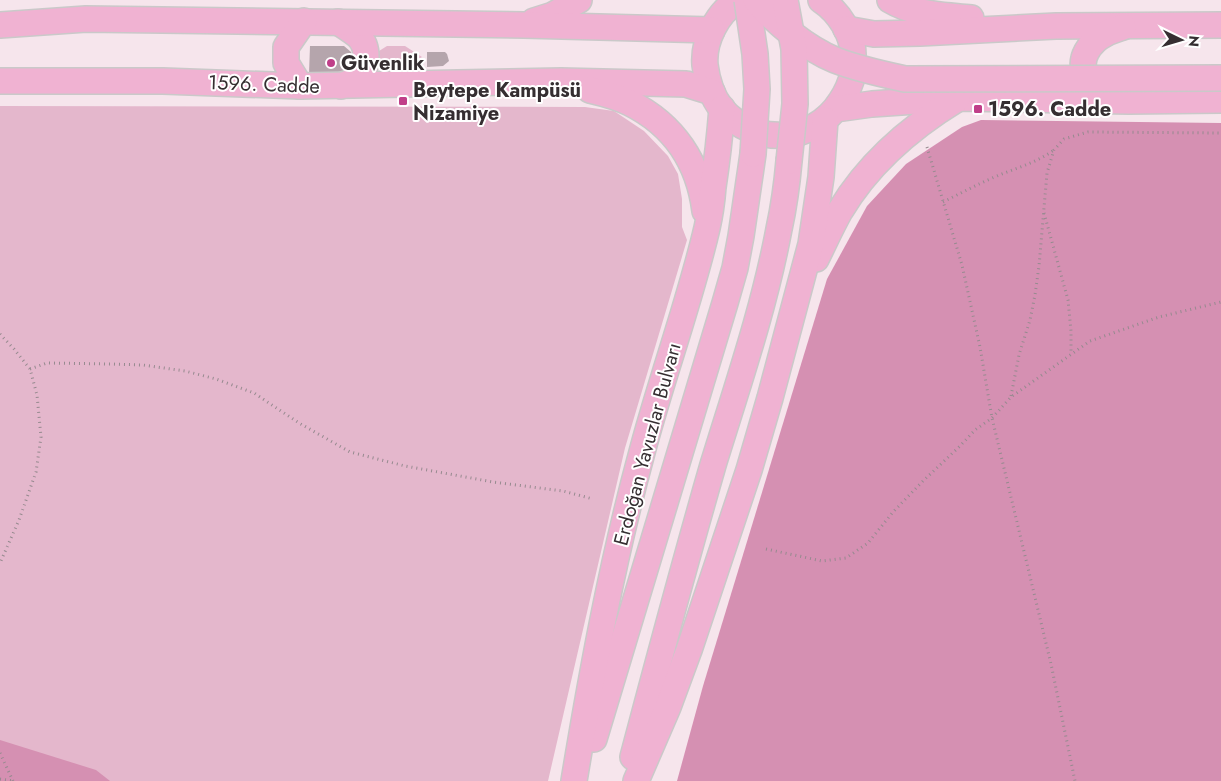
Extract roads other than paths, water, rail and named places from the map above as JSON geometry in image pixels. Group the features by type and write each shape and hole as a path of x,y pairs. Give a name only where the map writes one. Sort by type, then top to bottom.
{"main road":[{"path":"524,24 553,15 579,0"},
{"path":"0,25 86,19 524,24 713,16 738,0"},
{"name":"Erdoğan Yavuzlar Bulvarı","path":"582,781 735,268 753,154 756,80 755,54 748,0"},
{"path":"756,0 785,28 806,44 834,60 905,80 1221,78"},
{"path":"626,781 676,596 759,312 779,230 790,161 795,104 794,49 785,0"},
{"path":"821,0 841,16 870,33 883,34 1056,26 1221,25"},
{"path":"890,0 898,5 923,13 1056,26"},
{"path":"713,16 705,61 707,77 717,100"},
{"path":"636,781 668,707 749,470 768,406 811,244 831,115 847,92 853,73 851,40 841,16"},
{"path":"300,86 286,63 286,47 304,21"},
{"path":"338,22 359,37 365,46 366,57 364,69 357,78 341,86"},
{"path":"1128,25 1104,34 1090,47 1083,59 1087,76 1128,101"},
{"name":"1596. Cadde","path":"0,82 163,81 300,86 561,81 686,84 717,100 737,122 755,132 776,136 796,134 816,126 831,115 872,104 960,98 1128,101 1221,100"},
{"path":"561,81 629,102 662,124 679,142 687,154 700,186 708,226"},
{"path":"797,297 840,212 867,173 919,124 936,111 960,98"},
{"name":"Erdoğan Yavuzlar Bulvarı","path":"574,781 588,695 622,530 654,406 679,328 708,226 716,164 717,100"}],"place":[{"name":"Güvenlik","path":"331,63"},
{"name":"Beytepe Kampüsü Nizamiye","path":"403,101"},
{"name":"1596. Cadde","path":"978,109"}]}
